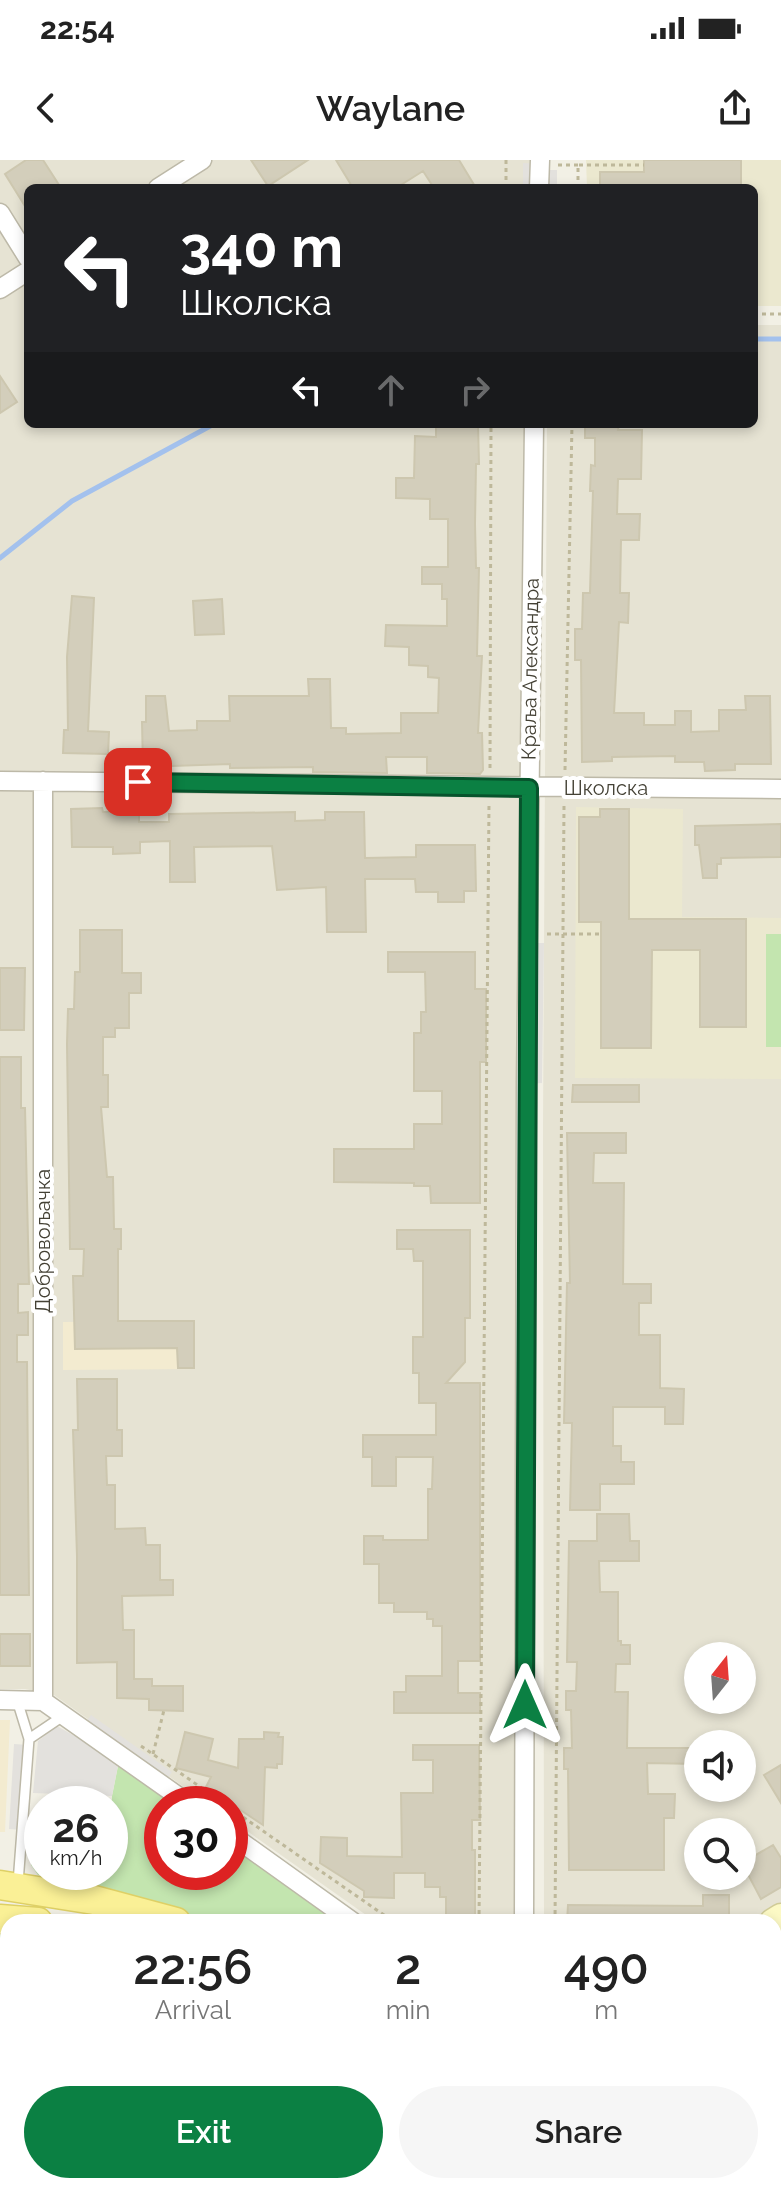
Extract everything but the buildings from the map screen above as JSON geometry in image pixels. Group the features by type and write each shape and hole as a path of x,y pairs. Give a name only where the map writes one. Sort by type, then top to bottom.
{"main road":[{"path":"9,1885 94,1900 146,1914"}],"street":[{"path":"164,184 202,160"},
{"path":"539,184 540,160"},
{"path":"0,213 24,252"},
{"path":"0,289 24,274"},
{"name":"Краља Александра","path":"524,1914 527,935 534,428"},
{"name":"Школска","path":"0,781 781,789"},
{"name":"Добровољачка","path":"43,781 43,1701"},
{"path":"9,1700 43,1701 163,1786"},
{"path":"248,1847 342,1914"}],"lane":[{"path":"9,1700 29,1739 9,1885"},
{"path":"29,1739 63,1716"}],"path":[{"path":"506,160 506,184"},
{"path":"578,184 578,165 644,165"},
{"path":"758,314 781,314"},
{"path":"479,1914 491,428"},
{"path":"555,1914 564,788 572,428"},
{"path":"527,935 601,934"},
{"path":"153,1754 164,1710"},
{"path":"248,1821 382,1914"}],"shaded area":[{"path":"0,160 530,160 529,184 24,184 24,428 525,428 520,732 514,1914 365,1914 248,1832 248,1786 183,1786 54,1695 25,1689 0,1689"},
{"path":"586,160 781,160 781,306 758,306 758,184 587,184"},
{"path":"523,163 540,164 540,170 557,170 557,184 523,184"},
{"path":"758,325 781,325 781,1907 770,1914 544,1914 543,1126 547,428 758,428"},
{"path":"576,807 683,809 682,917 781,918 781,1079 575,1078"},
{"path":"527,943 544,943 542,1083 526,1084"},
{"path":"194,1321 194,1369 63,1370 63,1322"},
{"path":"91,1715 172,1772 163,1785 81,1729"},
{"path":"0,1720 10,1720 5,1832 0,1832"},
{"path":"57,1726 119,1761 114,1786 34,1786 38,1741"},
{"path":"14,1744 29,1745 23,1830 9,1829"}],"green space":[{"path":"766,934 781,934 781,1047 766,1047"},
{"path":"119,1761 153,1786 144,1786 144,1890 248,1890 248,1855 328,1914 181,1914 99,1890 128,1890 128,1786 114,1786"}],"waterway":[{"path":"758,339 781,339"},
{"path":"0,558 72,501 207,428"}],"route":[{"path":"138,782 529,788 525,1705"}]}
